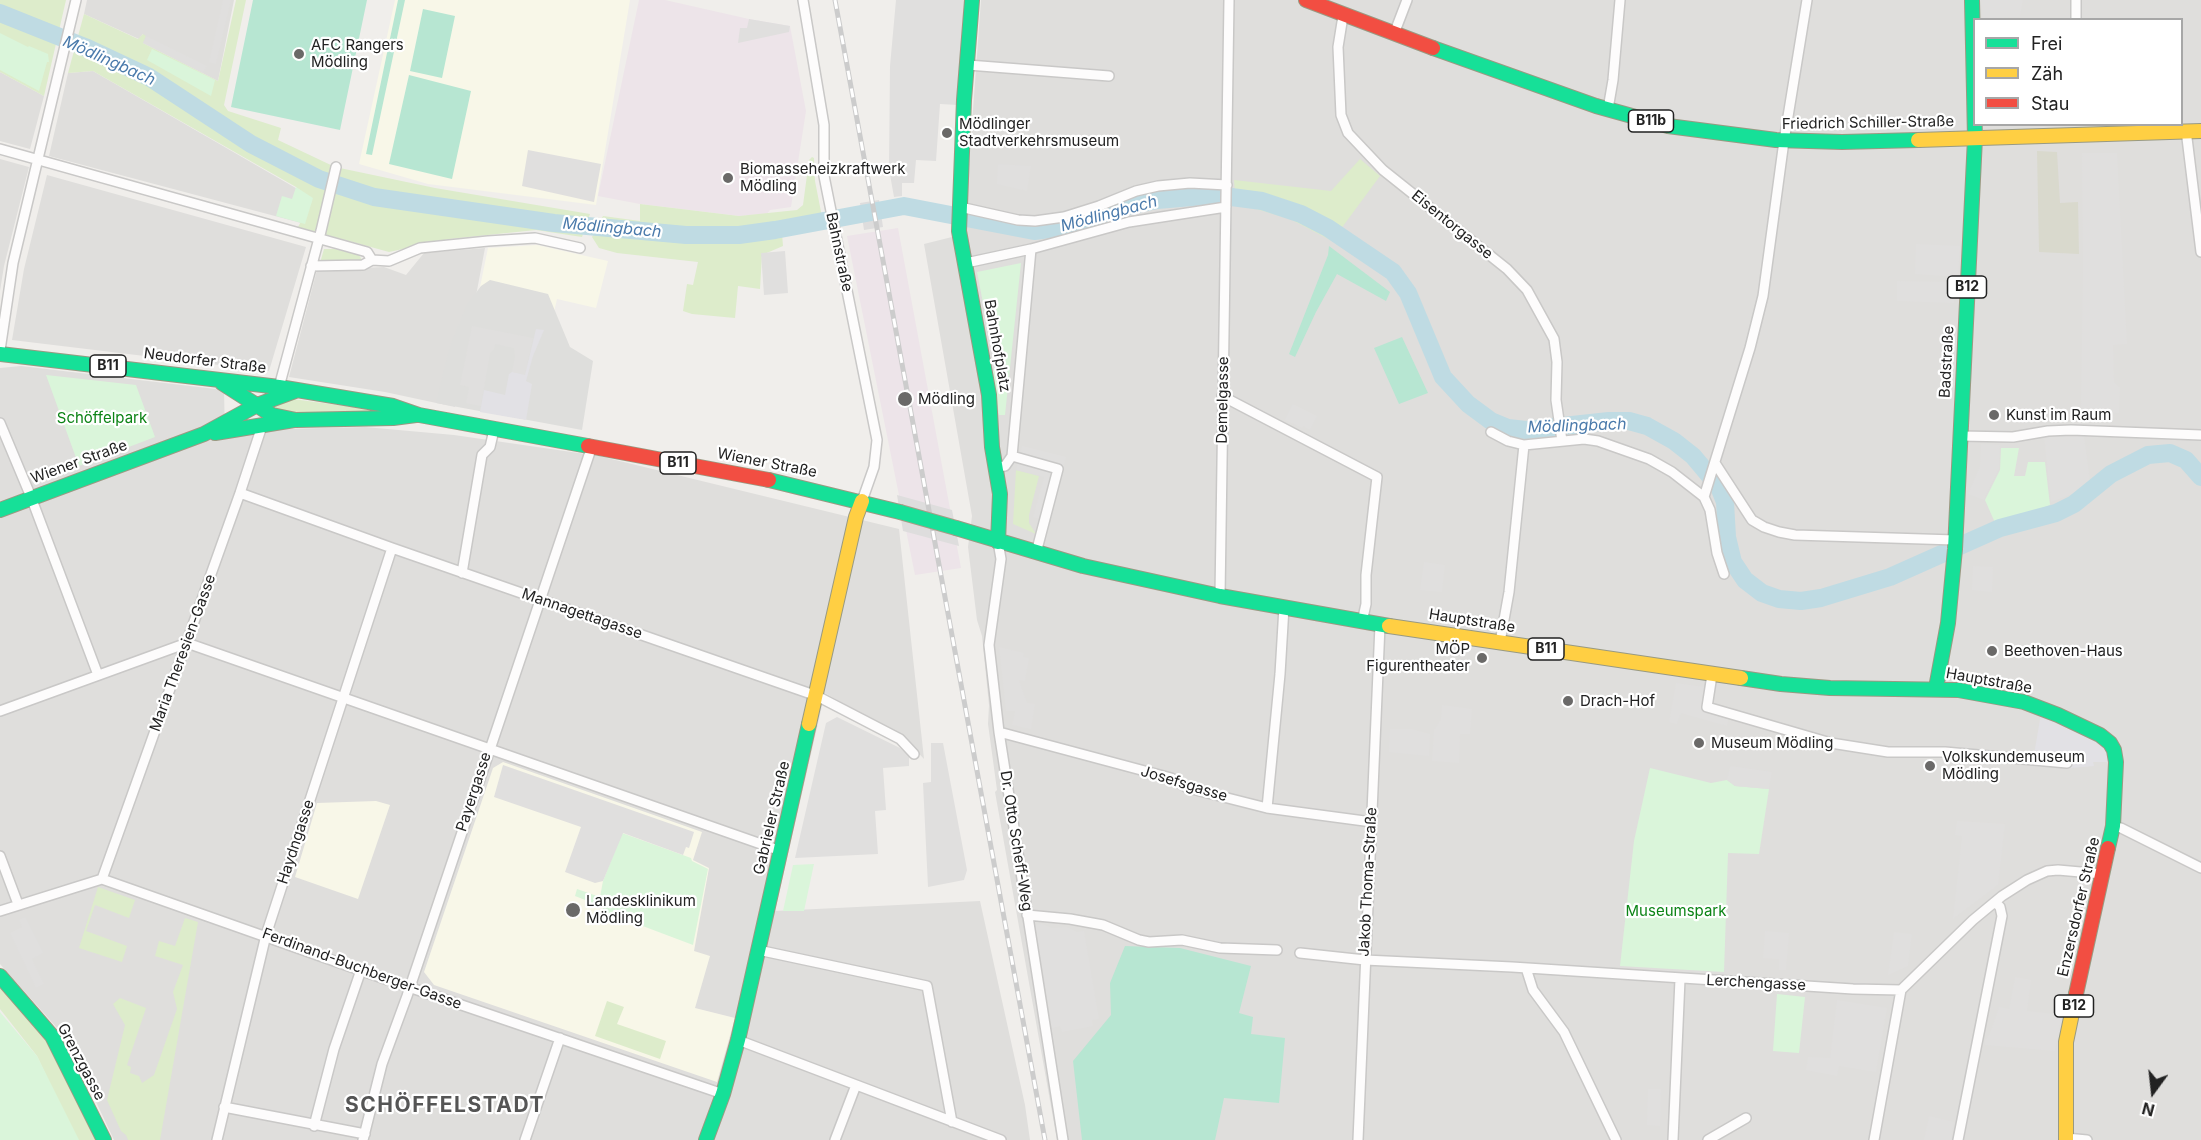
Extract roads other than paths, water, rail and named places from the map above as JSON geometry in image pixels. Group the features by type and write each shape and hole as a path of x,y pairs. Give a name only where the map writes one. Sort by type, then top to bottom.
{"main road":[{"name":"Bahnhofplatz","path":"972,0 959,229 989,395 992,447 1000,494 998,542"},
{"name":"Friedrich Schiller-Straße","path":"1306,0 1343,16 1608,109 1696,131 1784,141 1842,142 2201,130"},
{"name":"Badstraße","path":"1972,0 1973,46"},
{"name":"Badstraße","path":"1936,688 1948,623 1954,557 1975,126"},
{"name":"Neudorfer Straße","path":"0,352 298,390"},
{"name":"Wiener Straße","path":"217,380 272,415 296,420"},
{"name":"Wiener Straße","path":"0,510 204,434 257,405 298,390 393,406 419,415 494,430 764,479 862,501 998,542"},
{"name":"Wiener Straße","path":"204,434 296,420 393,418 419,415"},
{"name":"Gabrieler Straße","path":"706,1140 723,1094 738,1040 856,517 862,501"},
{"name":"Hauptstraße","path":"998,542 1083,566 1220,596 1380,625 1395,625 1781,684 1830,688 1936,688 2024,702 2084,727 2110,743 2116,762 2115,788"},
{"name":"Enzersdorfer Straße","path":"2066,1139 2066,1042 2114,826 2115,788"},
{"name":"Grenzgasse","path":"0,976 52,1036 104,1140"}],"street":[{"path":"0,352 13,263 76,0"},
{"name":"Bahnstraße","path":"803,0 824,125 824,176 877,440 874,467 862,501"},
{"path":"960,209 1035,221 1064,217 1136,191 1158,186 1190,183 1227,187 1229,0"},
{"path":"1394,34 1407,0"},
{"path":"1608,109 1620,0"},
{"path":"1704,497 1750,348 1763,296 1784,141 1807,0"},
{"path":"2076,0 2076,18"},
{"name":"Eisentorgasse","path":"1343,16 1338,47 1341,115 1348,134 1383,170 1507,269 1527,290 1554,339 1557,362 1556,400 1561,437"},
{"path":"968,65 1109,76"},
{"path":"2186,130 2201,252"},
{"path":"0,149 367,252 372,260"},
{"path":"279,387 335,171"},
{"name":"Demelgasse","path":"1220,596 1227,187"},
{"path":"966,263 1031,249 1130,222 1225,206"},
{"path":"311,266 363,265 372,260 389,261 420,248 488,241 535,238 580,248"},
{"name":"Bahnhofplatz","path":"1012,456 1031,249"},
{"path":"1222,396 1377,477 1366,575 1366,604 1362,622"},
{"path":"0,423 98,675"},
{"name":"Maria Theresien-Gasse","path":"102,879 262,426"},
{"path":"462,573 482,455 490,447 494,430"},
{"path":"1960,436 2013,437 2071,430 2201,435"},
{"path":"1491,432 1508,441 1524,445 1561,437 1598,441 1649,459 1672,472 1704,497 1710,510 1717,553 1724,574"},
{"path":"1500,642 1509,592 1524,445"},
{"name":"Payergasse","path":"364,1137 382,1064 592,446"},
{"path":"996,467 1005,466 1012,456 1058,469 1036,553"},
{"path":"1714,466 1752,520 1764,528 1795,535 1955,541"},
{"name":"Mannagettagasse","path":"240,493 817,696 900,739 914,754"},
{"name":"Dr. Otto Scheff-Weg","path":"998,542 1001,559 989,645 999,732 1063,1140"},
{"name":"Haydngasse","path":"217,1140 266,935 392,548"},
{"path":"1267,808 1284,607"},
{"name":"Jakob Thoma-Straße","path":"1358,1140 1380,625"},
{"path":"0,711 187,643 782,851"},
{"path":"1712,675 1707,707 1831,743 1888,752 1945,752 2067,763"},
{"name":"Josefsgasse","path":"999,732 1171,778 1188,788 1267,808 1372,822"},
{"path":"2114,826 2201,868"},
{"path":"0,856 18,904"},
{"path":"1874,1140 1901,990 1973,920 1998,906 2027,880 2058,870 2103,874"},
{"path":"0,911 102,879"},
{"name":"Ferdinand-Buchberger-Gasse","path":"102,879 723,1094"},
{"path":"1958,1140 2002,916 1998,906"},
{"path":"1027,915 1103,925 1149,942 1182,940 1220,948 1277,950"},
{"path":"758,950 927,986 952,1122"},
{"name":"Lerchengasse","path":"1300,953 1365,960 1901,990"},
{"path":"1526,968 1533,990 1564,1032 1616,1140"},
{"path":"314,1126 334,1049 361,970"},
{"path":"1673,1140 1680,979"},
{"path":"525,1140 560,1038"},
{"path":"738,1040 1001,1140"},
{"path":"835,1140 856,1085"},
{"path":"224,1107 364,1137"},
{"path":"1708,1140 1746,1118"},
{"path":"2066,1139 2087,1140"}],"waterway":[{"name":"Mödlingbach","path":"0,13 85,47 149,77 251,144 319,179 374,197 554,223 686,235 739,235 904,206 1034,231 1065,227 1118,208 1157,200 1216,195 1262,201 1301,214 1328,228 1393,272 1408,293 1443,377 1468,404 1491,421 1508,428 1526,430 1629,421 1647,426 1674,441 1693,456 1719,487 1725,502 1727,537 1733,562 1745,580 1762,593 1779,599 1801,601 1821,598 1890,577 2000,528 2056,513 2074,504 2111,474 2148,455 2170,453 2186,460 2201,477"}],"railway":[{"path":"835,0 1045,1140"}],"place":[{"name":"AFC Rangers Mödling","path":"299,54"},
{"name":"Mödlinger Stadtverkehrsmuseum","path":"947,133"},
{"name":"Biomasseheizkraftwerk Mödling","path":"728,178"},
{"name":"Mödling","path":"905,399"},
{"name":"Kunst im Raum","path":"1994,415"},
{"name":"Beethoven-Haus","path":"1992,651"},
{"name":"MÖP Figurentheater","path":"1482,658"},
{"name":"Drach-Hof","path":"1568,701"},
{"name":"Museum Mödling","path":"1699,743"},
{"name":"Volkskundemuseum Mödling","path":"1930,766"},
{"name":"Landesklinikum Mödling","path":"573,910"}],"district":[{"name":"SCHÖFFELSTADT","path":"445,1106"}],"park label":[{"name":"Schöffelpark","path":"102,418"},
{"name":"Museumspark","path":"1676,911"}]}
